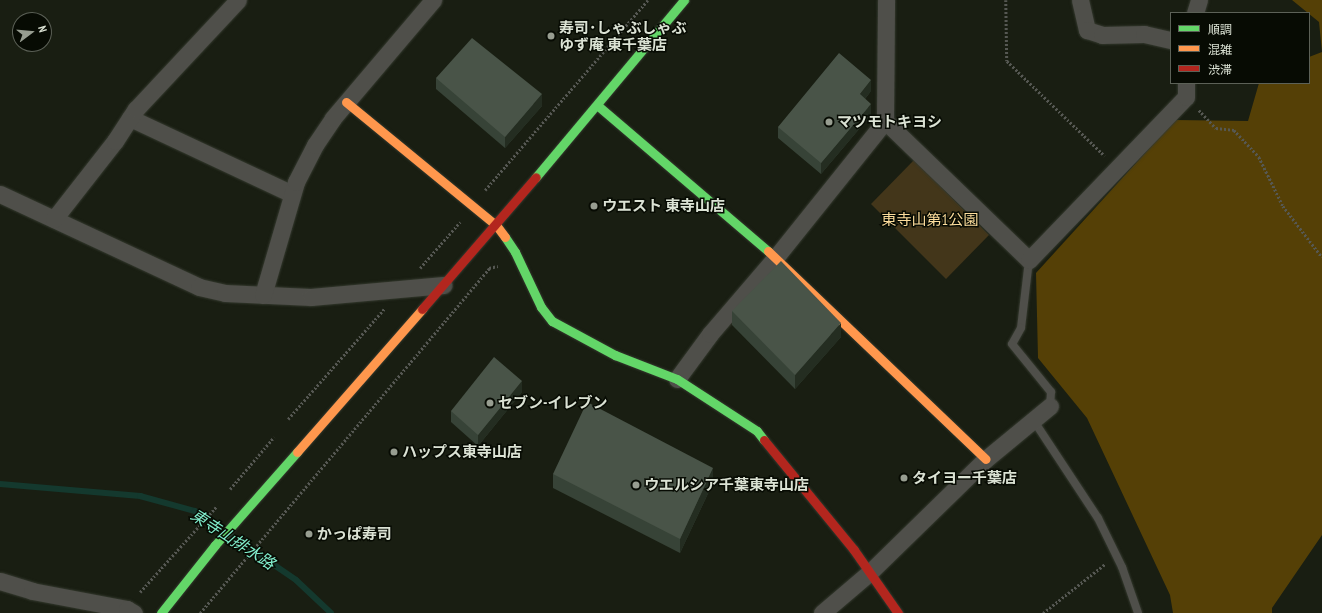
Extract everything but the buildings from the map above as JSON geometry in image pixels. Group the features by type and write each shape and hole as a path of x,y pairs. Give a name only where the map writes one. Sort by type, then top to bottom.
{"street":[{"path":"54,219 115,141 136,108 238,0"},
{"path":"263,295 292,194 315,145 346,102 434,0"},
{"path":"161,613 215,545 496,225 684,0"},
{"path":"677,379 710,334 776,258 885,121 886,0"},
{"path":"1080,0 1086,30 1102,35 1144,34 1170,40"},
{"path":"1195,12 1199,0"},
{"path":"885,121 1029,260 1117,168 1186,90"},
{"path":"346,102 496,225 515,252 541,307 552,321 576,336 615,355 677,379 757,431 818,503 898,613"},
{"path":"597,105 776,258 986,459"},
{"path":"130,118 292,194"},
{"path":"0,194 199,287 225,293 311,297 443,285"},
{"path":"822,613 869,573 986,459 1032,418 1050,406"},
{"path":"0,581 32,591 127,608 134,613"}],"lane":[{"path":"1029,260 1021,328 1012,344 1051,392 1050,406"},
{"path":"1032,418 1098,518 1116,555 1138,613"}],"path":[{"path":"288,419 474,206 487,187 648,0"},
{"path":"1006,0 1007,61 1117,168"},
{"path":"1186,90 1216,128 1234,130 1259,157 1283,206 1322,257"},
{"path":"200,613 489,268 502,266"},
{"path":"230,489 274,437"},
{"path":"140,592 217,506"},
{"path":"1044,613 1116,555"}],"green space":[{"name":"東寺山第1公園","path":"914,160 989,235 946,279 871,204"}],"shaded area":[{"path":"1292,0 1322,0 1322,52 1319,22 1310,15 1310,12 1307,12"},
{"path":"1322,52 1322,535 1272,608 1272,613 1173,613 1170,595 1087,418 1038,358 1036,273 1175,120 1248,121 1259,84 1310,84 1310,57"}],"waterway":[{"name":"東寺山排水路","path":"0,484 140,496 195,511 296,580 331,613"}],"traffic: fast":[{"path":"536,177 684,0"},
{"path":"597,105 768,251"},
{"path":"505,237 515,252 541,307 552,321 615,355 677,379 757,431 764,440"},
{"path":"161,613 215,545 297,452"}],"traffic: slow":[{"path":"346,102 496,225 505,237"},
{"path":"768,251 986,459"},
{"path":"297,452 422,309"}],"traffic: jam":[{"path":"422,309 536,177"},
{"path":"764,440 854,550 898,613"}],"place":[{"name":"寿司･しゃぶしゃぶ ゆず庵 東千葉店","path":"551,36"},
{"name":"マツモトキヨシ","path":"829,122"},
{"name":"ウエスト 東寺山店","path":"594,206"},
{"name":"セブン-イレブン","path":"490,403"},
{"name":"ハップス東寺山店","path":"394,452"},
{"name":"タイヨー千葉店","path":"904,478"},
{"name":"ウエルシア千葉東寺山店","path":"636,485"},
{"name":"かっぱ寿司","path":"309,534"}]}
